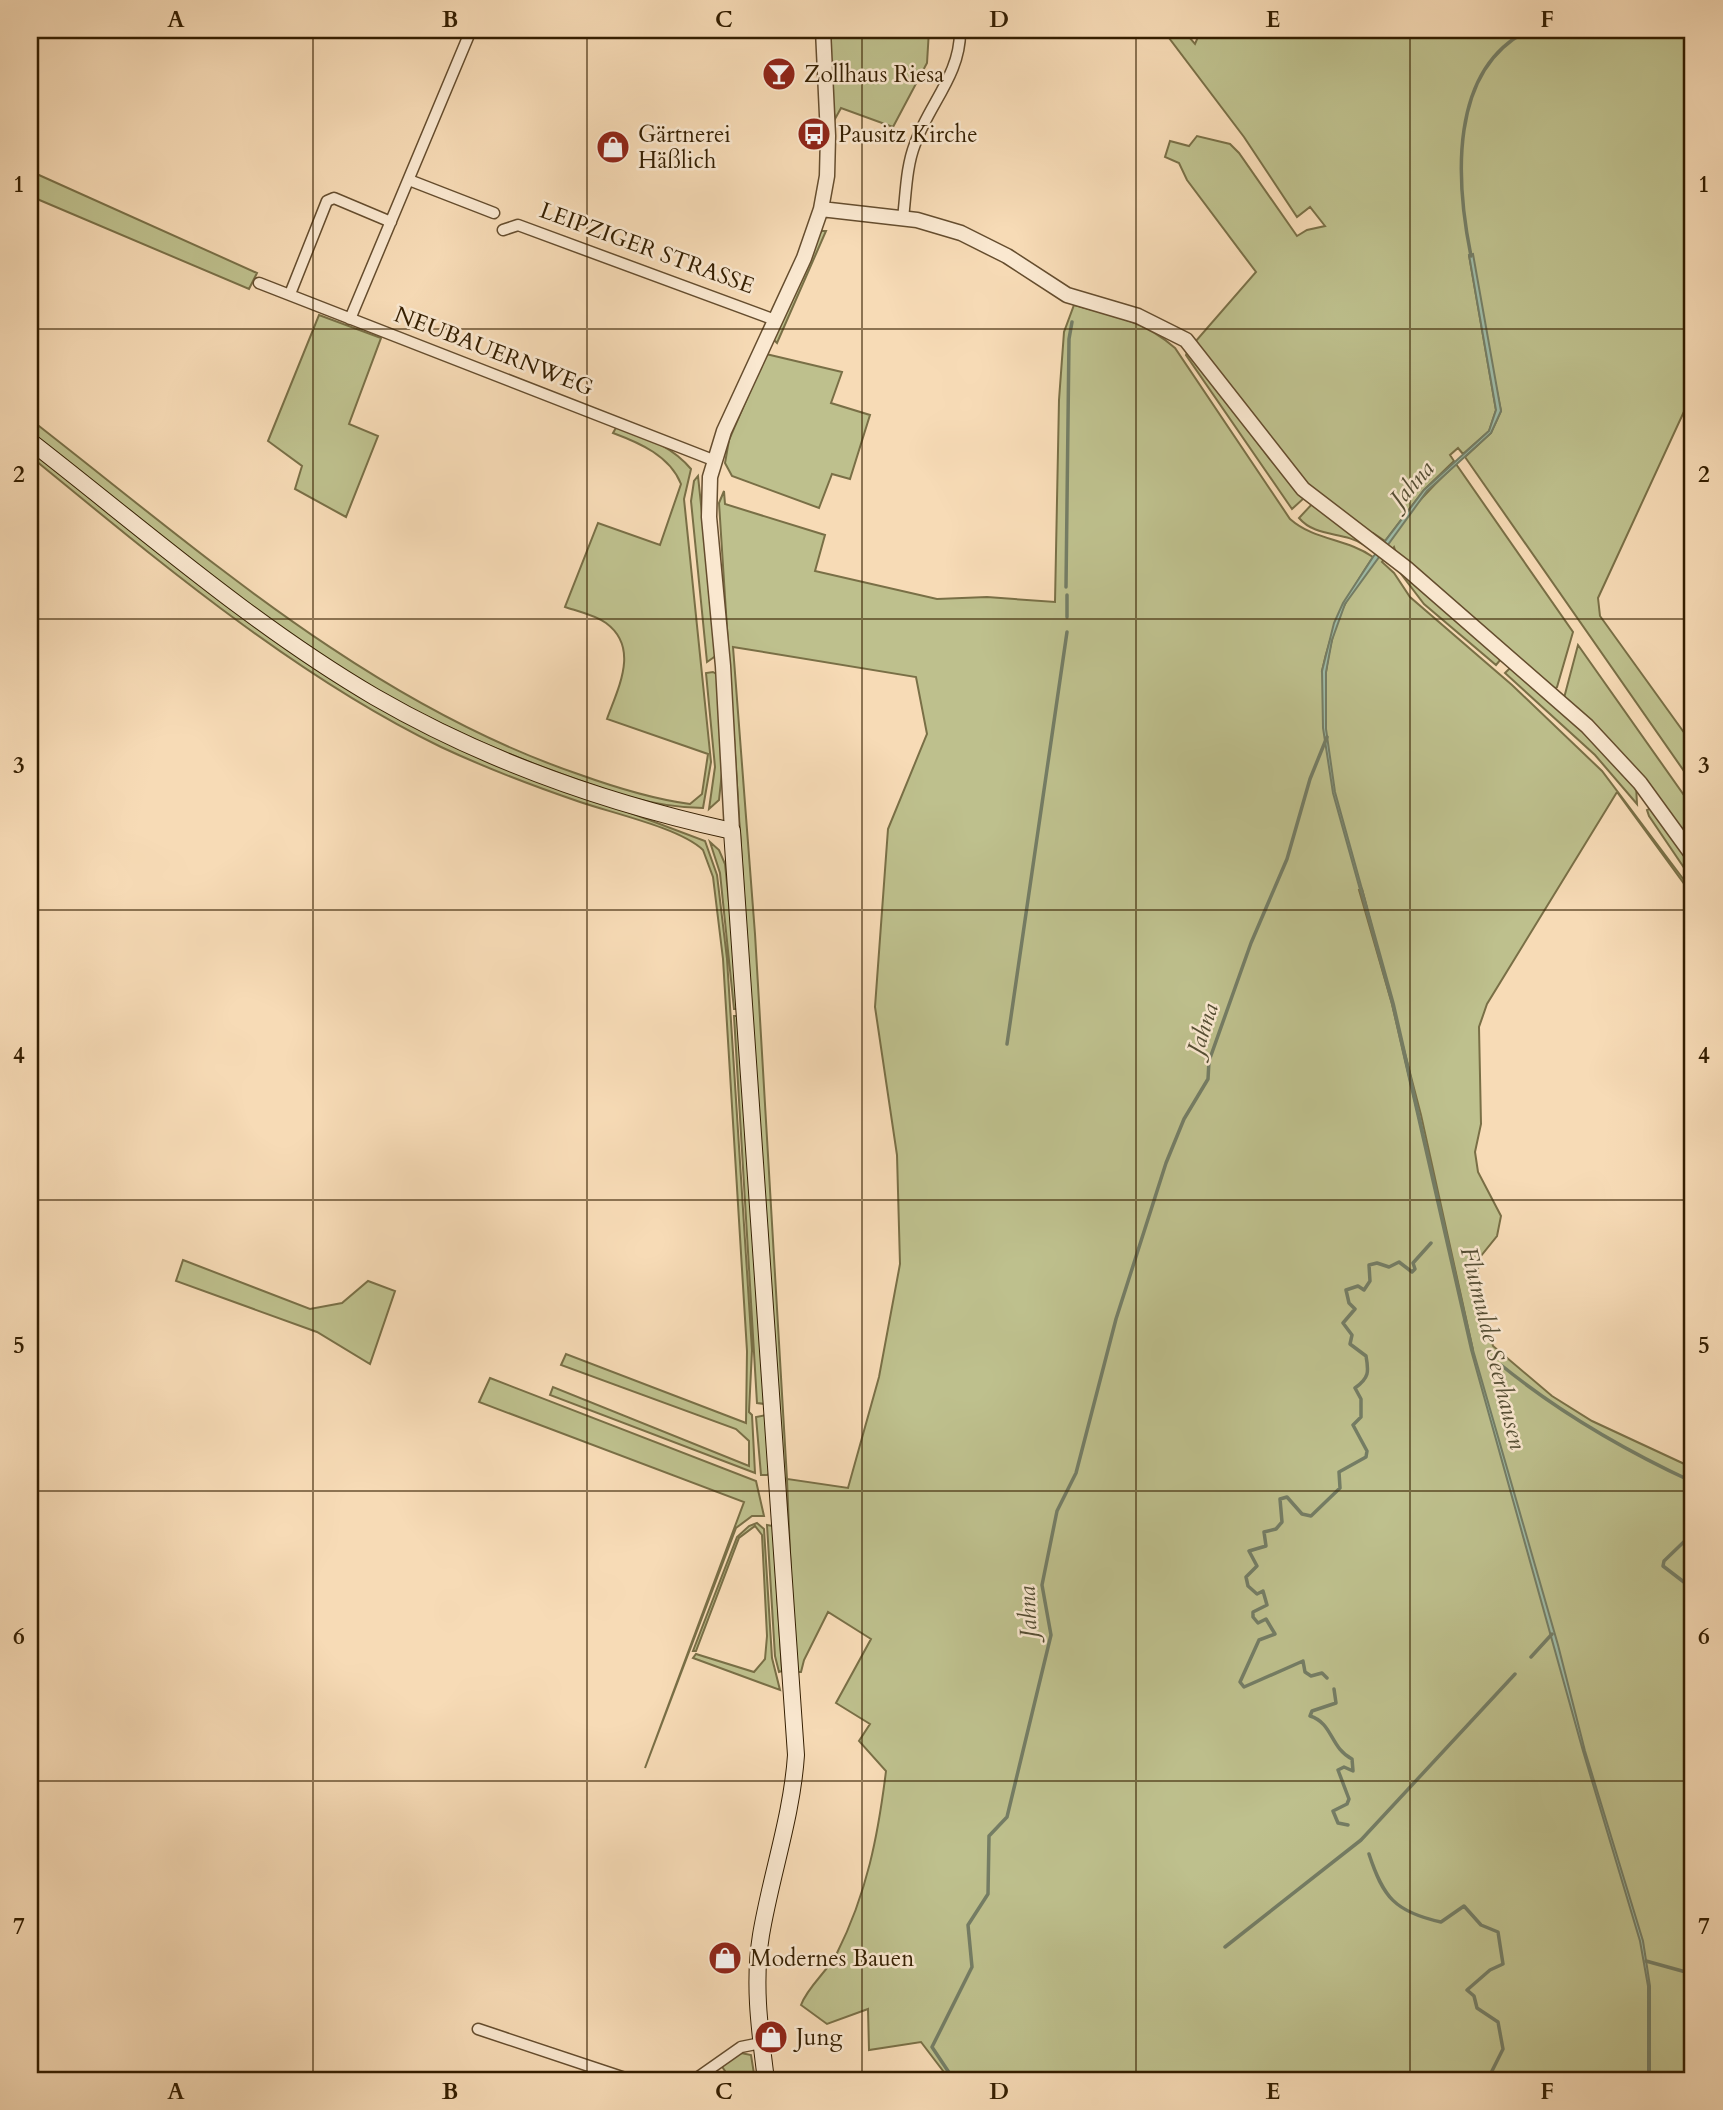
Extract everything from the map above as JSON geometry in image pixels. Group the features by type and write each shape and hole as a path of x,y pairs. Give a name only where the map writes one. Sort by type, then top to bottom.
{"main road":[{"path":"30,440 234,600 337,674 377,698 445,734 515,764 660,814 732,831 794,1772 761,1937 757,1983 766,2080"}],"street":[{"path":"350,319 471,30"},
{"name":"LEIPZIGER STRASSE","path":"732,831 708,497 713,460 804,258 821,209 827,176 828,136 823,30"},
{"path":"903,218 909,164 915,144 952,74 960,30"},
{"path":"409,180 494,213"},
{"path":"290,294 327,201 334,198 391,222"},
{"path":"821,209 903,218 961,233 1007,256 1067,295 1138,316 1186,340 1295,480 1393,559 1608,747 1640,783 1693,856"},
{"name":"LEIPZIGER STRASSE","path":"503,230 518,225 775,320"},
{"name":"NEUBAUERNWEG","path":"260,283 713,460"},
{"path":"478,2029 631,2080"},
{"path":"694,2080 741,2047 761,2043"}],"green space":[{"path":"830,30 929,30 927,63 893,127 841,108 835,119"},
{"path":"1163,30 1183,30 1195,44 1201,30 1693,30 1693,392 1598,598 1600,616 1693,745 1693,784 1465,457 1491,433 1501,411 1469,255 1496,410 1489,431 1463,454 1458,448 1450,455 1454,461 1424,490 1385,541 1373,533 1371,535 1308,487 1195,342 1256,272 1187,180 1179,163 1165,157 1170,141 1189,146 1197,136 1230,144 1297,236 1307,230 1325,226 1310,207 1297,217 1244,137"},
{"path":"30,171 257,273 249,289 30,196"},
{"path":"821,231 826,231 777,343 773,339"},
{"path":"1074,305 1140,325 1175,348 1290,519 1310,532 1352,546 1373,557 1356,584 1347,601 1367,567 1395,530 1456,464 1573,632 1557,687 1554,689 1396,553 1394,547 1382,562 1394,573 1410,597 1512,685 1602,771 1693,892 1693,896 1617,792 1487,1004 1479,1027 1481,1124 1475,1152 1478,1172 1501,1216 1497,1236 1481,1256 1478,1269 1479,1301 1493,1346 1552,1396 1592,1421 1693,1468 1693,2080 950,2080 921,2042 869,2050 868,2009 827,2024 801,2005 808,1991 837,1953 864,1886 875,1841 886,1771 859,1741 870,1724 836,1703 871,1639 828,1612 804,1660 801,1672 795,1672 787,1480 781,1475 719,503 724,491 725,504 825,535 815,571 937,599 987,597 1055,602 1059,400 1064,332","holes":["1340,615 1330,646 1326,672 1322,671 1330,640","733,647 916,677 927,734 888,829 875,1007 897,1155 900,1264 879,1377 848,1488 787,1479 755,934","1362,889 1421,1115 1473,1350 1392,1004 1359,890"]},
{"path":"319,315 381,338 349,424 378,436 346,517 295,489 302,466 268,441"},
{"path":"1188,350 1270,459 1302,494 1303,499 1292,509 1186,355"},
{"path":"766,354 842,372 831,403 870,415 850,479 832,474 819,508 732,476 725,463 729,440"},
{"path":"30,419 224,571 358,666 429,707 502,744 633,792 690,804 702,794 708,754 607,719 623,669 622,644 606,623 565,607 598,523 660,545 681,484 662,458 613,433 617,426 666,448 691,469 684,499 711,762 703,808 666,805 612,792 531,763 422,714 344,670 263,615 184,556 30,434"},
{"path":"30,448 234,607 503,765 705,841 717,875 727,959 752,1350 749,1412 752,1415 755,1473 550,1395 553,1387 749,1466 749,1441 736,1429 561,1365 566,1354 746,1423 747,1351 723,959 713,877 703,850 662,828 527,783 441,747 332,686 177,575 30,456"},
{"path":"698,476 717,655 707,662 691,501 694,481"},
{"path":"1313,503 1365,543 1364,545 1306,524 1299,518"},
{"path":"1398,570 1501,659 1496,665 1424,604"},
{"path":"1578,645 1693,808 1693,850 1564,698"},
{"path":"1511,667 1583,730 1636,785 1637,804 1595,755 1505,673"},
{"path":"713,672 718,675 722,772 719,800 709,809 715,767 706,673"},
{"path":"1652,808 1693,865 1693,881 1649,816 1647,810"},
{"path":"710,842 719,850 725,864 740,1009 734,1009 720,873"},
{"path":"734,1016 740,1016 765,1404 757,1403"},
{"path":"183,1260 310,1309 342,1303 368,1281 395,1291 370,1364 317,1332 176,1281"},
{"path":"490,1378 756,1481 764,1516 752,1516 736,1528 645,1768 744,1502 479,1402"},
{"path":"766,1415 770,1473 761,1475 756,1417"},
{"path":"757,1523 764,1529 772,1658 780,1690 693,1658 696,1654 754,1672 765,1659 767,1636 762,1535 755,1526 739,1538 696,1651 693,1651 737,1537 749,1526"},
{"path":"767,1525 773,1526 782,1671 779,1672 775,1656"},
{"path":"741,2053 751,2055 755,2080 731,2080 721,2065"}],"shaded area":[{"path":"1473,254 1501,411 1491,433 1427,491 1345,604 1332,640 1326,672 1326,729 1335,792 1394,1004 1473,1350 1558,1645 1585,1751 1643,1941 1650,1986 1650,2080 1648,1986 1640,1941 1583,1751 1471,1350 1392,1004 1333,793 1323,728 1322,671 1334,623 1343,603 1373,557 1424,490 1489,431 1496,410 1469,255"}],"waterway":[{"name":"Jahna","path":"1471,256 1462,195 1461,162 1471,99 1484,71 1503,48 1529,30"},
{"path":"1066,587 1069,339 1072,322"},
{"path":"1067,595 1067,617"},
{"path":"1007,1044 1067,632"},
{"name":"Jahna","path":"954,2080 932,2047 972,1967 968,1925 988,1894 989,1836 1007,1817 1051,1635 1042,1585 1057,1511 1076,1473 1116,1319 1166,1163 1184,1119 1208,1079 1209,1061 1251,943 1287,859 1310,779 1327,737"},
{"path":"1327,1678 1322,1673 1311,1676 1305,1672 1303,1661 1244,1687 1240,1682 1259,1640 1275,1634 1266,1619 1258,1623 1253,1617 1253,1612 1267,1605 1263,1591 1257,1594 1248,1586 1246,1577 1257,1566 1249,1551 1266,1546 1264,1532 1276,1529 1282,1522 1280,1499 1287,1497 1302,1514 1311,1516 1340,1488 1339,1472 1366,1457 1367,1451 1353,1425 1361,1417 1361,1399 1355,1388 1365,1378 1368,1371 1367,1362 1366,1356 1350,1344 1352,1335 1343,1323 1355,1309 1349,1303 1346,1290 1358,1286 1364,1290 1370,1281 1369,1265 1377,1263 1389,1267 1399,1262 1412,1272 1415,1269 1413,1263 1431,1243"},
{"name":"Flutmulde Seerhausen","path":"1501,1365 1593,1430 1693,1482"},
{"path":"1693,1533 1664,1561 1663,1566 1693,1589"},
{"path":"1531,1657 1552,1634"},
{"path":"1225,1947 1361,1840 1515,1674"},
{"path":"1334,1689 1336,1703 1312,1711 1310,1716 1323,1724 1339,1749 1352,1759 1353,1771 1344,1767 1338,1770 1349,1799 1347,1804 1333,1811 1338,1823 1348,1825"},
{"path":"1369,1854 1386,1892 1402,1907 1441,1922 1464,1906 1481,1925 1498,1932 1503,1964 1490,1970 1467,1990 1474,1996 1477,2008 1498,2022 1503,2049 1491,2073 1500,2080"},
{"path":"1646,1961 1693,1974"}],"place":[{"name":"Zollhaus Riesa","path":"779,74"},
{"name":"Pausitz Kirche","path":"814,134"},
{"name":"Gärtnerei Häßlich","path":"613,147"},
{"name":"Modernes Bauen","path":"725,1958"},
{"name":"Jung","path":"771,2037"}]}
